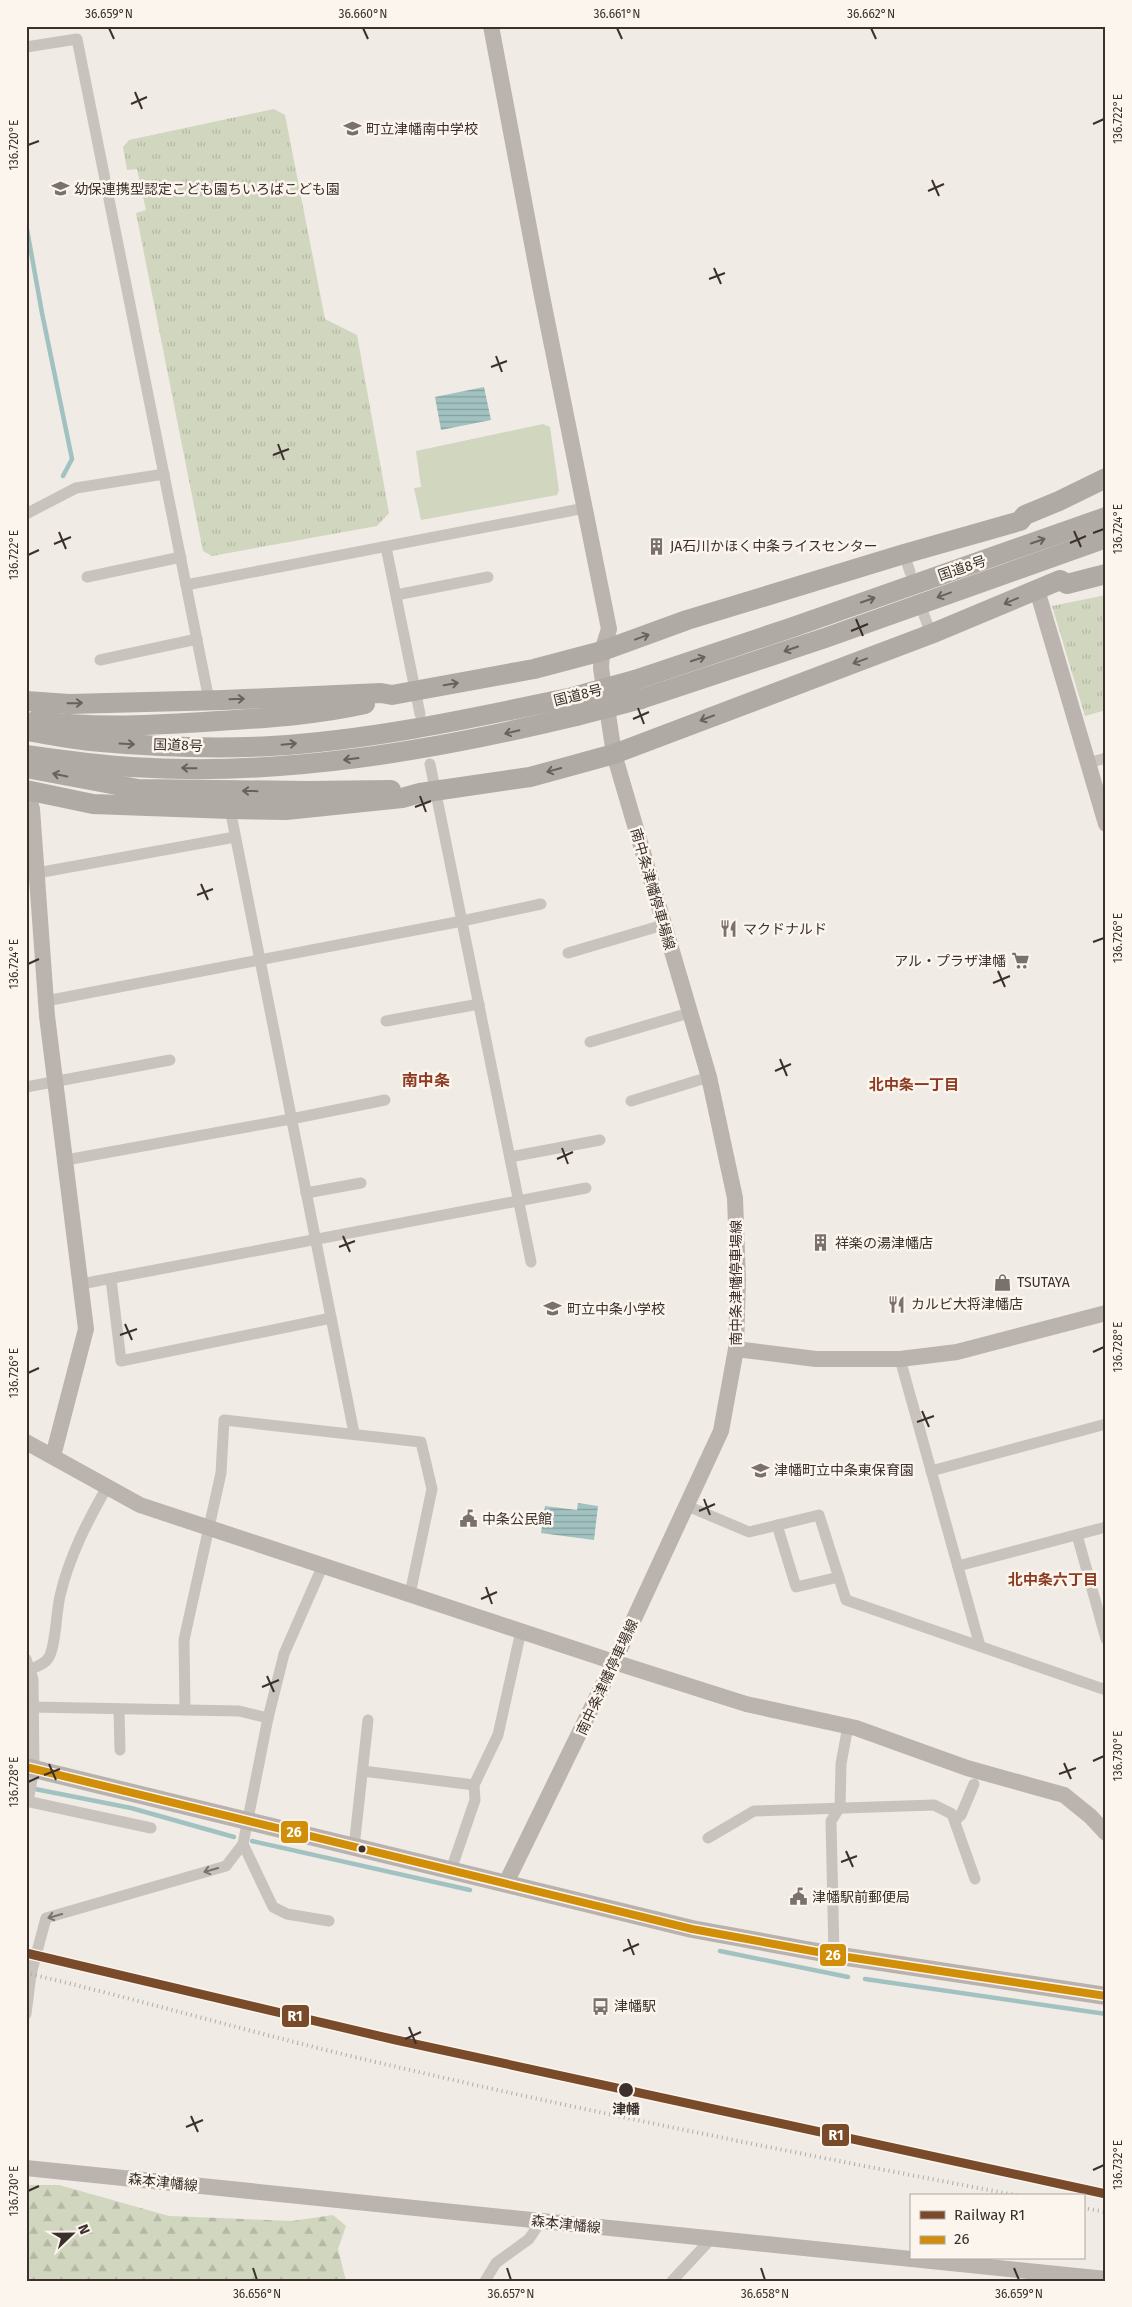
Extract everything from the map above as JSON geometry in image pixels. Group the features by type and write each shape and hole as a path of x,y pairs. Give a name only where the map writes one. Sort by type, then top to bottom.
{"highway":[{"path":"1020,521 1025,515 1106,478"},
{"path":"26,718 104,725 170,724 305,715 381,700 392,695 415,690 534,669 602,651 687,620 907,563 1020,521 1106,492"},
{"name":"国道8号","path":"26,755 131,767 196,769 272,767 351,759 496,736 574,707 635,680 793,627 1106,517"},
{"name":"国道8号","path":"26,731 100,742 196,747 270,746 347,739 641,699 798,647 1106,538"},
{"path":"26,790 93,804 286,810 344,806 530,777 614,754 930,634 1106,562"},
{"path":"1060,580 1067,584 1106,574"},
{"path":"26,701 69,704 381,693 392,695"},
{"path":"26,768 138,789 297,791 378,789 428,792"}],"main road":[{"path":"29,1786 246,1822 692,1929 834,1955 1106,1996"}],"street":[{"name":"南中条津幡停車場線","path":"491,26 609,629 602,651 601,668 614,754 709,1077 735,1198 738,1280 736,1349 721,1431 685,1505 614,1662 506,1883"},
{"path":"26,47 76,39 181,557 208,700"},
{"path":"26,514 76,488 164,474"},
{"path":"186,585 585,508"},
{"path":"386,547 420,714"},
{"path":"86,577 181,557"},
{"path":"396,595 488,577"},
{"path":"1037,590 1106,824"},
{"path":"924,616 930,634"},
{"path":"100,660 197,639"},
{"path":"1088,763 1106,758"},
{"path":"430,764 428,792 462,921 531,1262"},
{"path":"26,790 32,809 46,1001 86,1329 53,1456"},
{"path":"230,809 354,1434"},
{"path":"37,873 235,837"},
{"path":"46,1001 541,904"},
{"path":"568,952 663,925"},
{"path":"386,1021 479,1004"},
{"path":"590,1042 690,1013"},
{"path":"26,1087 56,1083 170,1060"},
{"path":"630,1101 709,1077"},
{"path":"66,1160 385,1100"},
{"path":"510,1158 600,1140"},
{"path":"306,1193 361,1182"},
{"path":"81,1284 586,1188"},
{"path":"110,1279 121,1361 331,1318"},
{"path":"736,1349 816,1359 900,1359 957,1352 1106,1312"},
{"path":"900,1359 980,1646"},
{"path":"185,1710 184,1640 221,1473 224,1420 421,1442 432,1489 410,1594"},
{"path":"931,1471 1106,1424"},
{"path":"26,1442 140,1505 746,1704 848,1726 967,1768 1064,1796 1090,1816 1106,1833"},
{"path":"107,1487 88,1519 70,1562 60,1597 50,1656 42,1664 27,1667 33,1679 29,1786 151,1828"},
{"path":"685,1505 749,1532 819,1515 846,1600 1106,1690"},
{"path":"777,1525 796,1587 839,1577"},
{"path":"958,1566 1106,1527"},
{"path":"1077,1535 1105,1631"},
{"path":"26,2014 31,1974 46,1918 226,1866 243,1844 268,1718 284,1654 323,1565"},
{"path":"452,1870 475,1800 474,1785 498,1735 521,1631"},
{"path":"32,1707 239,1711 268,1718"},
{"path":"119,1708 120,1750"},
{"path":"354,1848 368,1720"},
{"path":"834,1955 831,1821 840,1807 841,1764 848,1726"},
{"path":"363,1771 474,1785"},
{"path":"956,1820 961,1815 974,1784"},
{"path":"708,1838 754,1811 934,1805 952,1814 956,1820 975,1879"},
{"path":"243,1844 273,1908 287,1914 329,1921"},
{"name":"森本津幡線","path":"26,2168 910,2259"},
{"path":"485,2281 496,2263 528,2239 540,2221"},
{"path":"672,2281 711,2239"},
{"name":"森本津幡線","path":"918,2260 1106,2279"}],"green space":[{"path":"274,109 285,115 325,319 357,335 389,513 377,526 212,556 203,551 136,213 146,210 137,169 127,170 123,147 129,140"},
{"path":"543,424 550,427 559,490 557,495 421,520 414,488 421,487 416,451"},
{"path":"1106,595 1106,710 1085,716 1052,606"},
{"path":"26,2185 59,2185 169,2216 292,2221 333,2215 346,2226 338,2249 346,2281 26,2281"}],"water":[{"path":"484,387 491,420 441,430 435,397"},
{"path":"578,1503 598,1506 594,1540 541,1533 545,1506 577,1510"}],"waterway":[{"path":"26,224 72,459 63,476"},
{"path":"30,1788 131,1808 234,1837"},
{"path":"252,1841 470,1890"},
{"path":"720,1951 848,1977"},
{"path":"865,1979 1106,2014"}],"railway":[{"path":"26,1953 396,2040 1106,2194"},
{"path":"26,1973 301,2044 471,2084 706,2134 1010,2194"},
{"path":"1084,2208 1106,2212"}],"rail line":[{"name":"R1","path":"26,1953 396,2040 1106,2194"}],"transit line":[{"name":"26","path":"26,1767 692,1929 834,1955 1106,1996"}],"place":[{"name":"町立津幡南中学校","path":"352,129"},
{"name":"幼保連携型認定こども園ちいろばこども園","path":"60,189"},
{"name":"JA石川かほく中条ライスセンター","path":"656,546"},
{"name":"マクドナルド","path":"729,929"},
{"name":"アル・プラザ津幡","path":"1020,961"},
{"name":"祥楽の湯津幡店","path":"821,1243"},
{"name":"TSUTAYA","path":"1003,1282"},
{"name":"カルビ大将津幡店","path":"897,1304"},
{"name":"町立中条小学校","path":"553,1309"},
{"name":"津幡町立中条東保育園","path":"760,1470"},
{"name":"中条公民館","path":"468,1519"},
{"name":"津幡駅前郵便局","path":"798,1897"},
{"name":"津幡駅","path":"600,2006"},
{"name":"津幡","path":"626,2090"}],"district":[{"name":"南中条","path":"426,1080"},
{"name":"北中条一丁目","path":"914,1085"},
{"name":"北中条六丁目","path":"1053,1580"}]}
